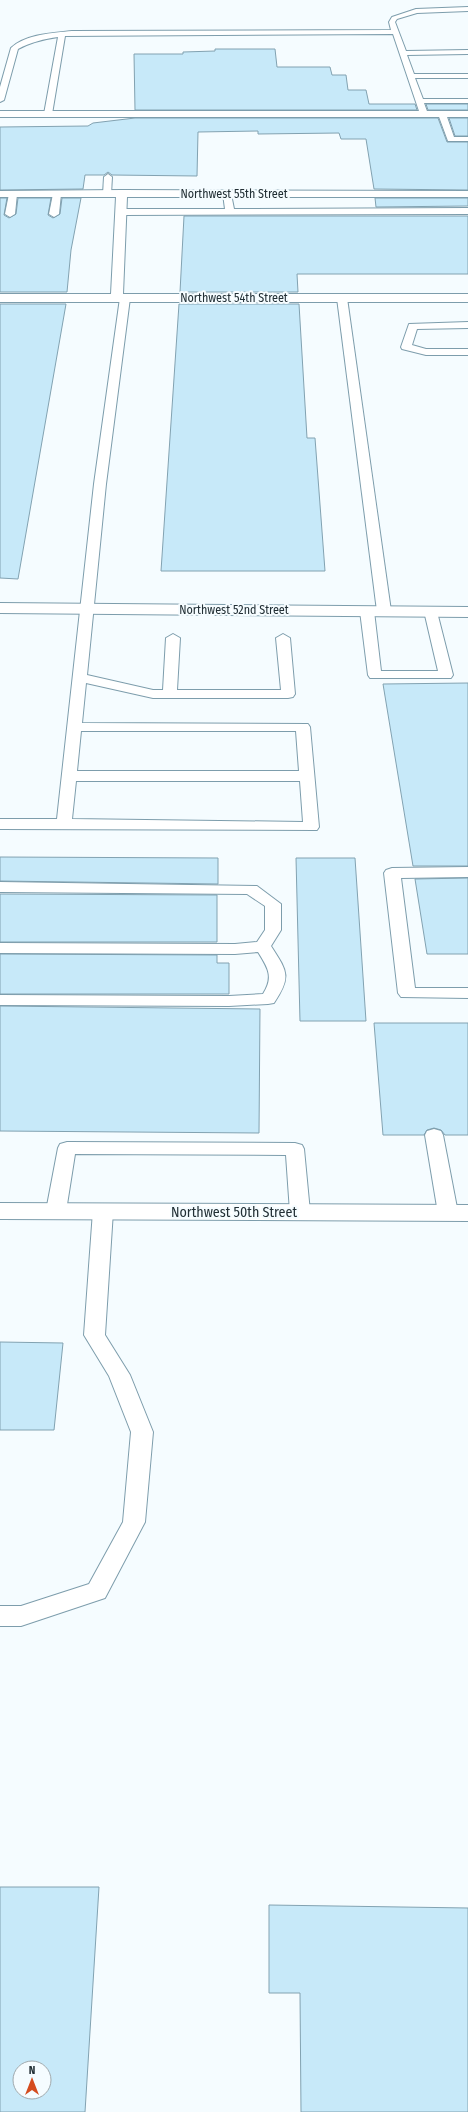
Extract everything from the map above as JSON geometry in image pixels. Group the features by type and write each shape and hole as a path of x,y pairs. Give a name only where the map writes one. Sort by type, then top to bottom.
{"street":[{"path":"0,114 468,114"},
{"name":"Northwest 55th Street","path":"0,194 468,194"},
{"path":"121,298 122,194"},
{"name":"Northwest 54th Street","path":"0,298 468,298"},
{"name":"Northwest 52nd Street","path":"0,608 468,612"},
{"name":"Northwest 50th Street","path":"0,1211 458,1213"}],"lane":[{"path":"424,114 419,101 419,87 411,76 410,64 403,53 392,22 394,18 416,11 468,9"},
{"path":"0,100 15,48 25,42 62,34 396,32"},
{"path":"48,114 62,34"},
{"path":"403,53 468,52"},
{"path":"411,76 468,76"},
{"path":"419,101 468,101"},
{"path":"442,114 451,139 468,139"},
{"path":"107,194 108,177"},
{"path":"10,214 13,194"},
{"path":"54,214 57,194"},
{"path":"228,194 230,212"},
{"path":"298,194 301,212"},
{"path":"368,194 372,212"},
{"path":"434,194 442,211"},
{"path":"121,212 468,211"},
{"path":"64,824 86,609 121,298"},
{"path":"342,298 384,611"},
{"path":"468,325 413,326 406,346 426,352 468,352"},
{"path":"368,611 375,675 446,675 431,611"},
{"path":"170,694 173,638"},
{"path":"79,677 153,694 288,694 283,638"},
{"path":"0,824 311,827 303,726 74,727"},
{"path":"69,776 307,776"},
{"path":"468,872 392,873 407,993 468,993"},
{"path":"0,887 251,889 273,904 273,930 263,946"},
{"path":"0,948 235,949 263,946"},
{"path":"0,1000 228,1001 268,999 277,985 277,969 263,946"},
{"path":"434,1135 458,1213"},
{"path":"56,1211 67,1148 83,1148 295,1149 300,1212"},
{"path":"0,1616 21,1616 97,1590 134,1522 142,1432 119,1375 94,1335 103,1211"}],"building":[{"path":"215,49 275,49 277,67 330,67 332,75 346,75 348,90 366,90 369,104 415,104 417,110 135,110 134,54 183,54 183,52 215,51"},
{"path":"426,104 468,104 468,110 428,110"},
{"path":"135,118 438,118 447,142 468,142 468,190 374,189 366,139 341,139 339,133 258,134 258,131 198,132 197,176 112,175 108,172 104,175 85,175 83,189 0,190 0,127 88,126 93,123"},
{"path":"449,118 468,118 468,136 455,136"},
{"path":"0,198 7,198 4,215 9,218 16,214 18,198 51,198 48,215 53,218 60,214 62,198 81,198 71,250 67,292 0,292"},
{"path":"375,198 468,198 468,206 376,207"},
{"path":"184,216 468,216 468,274 297,274 298,292 180,292"},
{"path":"0,304 66,304 18,579 0,578"},
{"path":"179,304 299,304 307,438 315,438 325,571 161,571"},
{"path":"468,683 468,866 413,866 383,684"},
{"path":"0,857 218,858 218,884 0,881"},
{"path":"296,858 355,858 366,1021 300,1021"},
{"path":"468,878 468,954 427,954 415,879"},
{"path":"0,894 217,895 217,942 0,942"},
{"path":"0,954 217,955 217,963 229,963 229,994 0,994"},
{"path":"0,1006 260,1009 259,1133 0,1131"},
{"path":"374,1023 468,1023 468,1135 445,1135 441,1130 434,1128 427,1130 424,1135 383,1135"},
{"path":"0,1342 63,1343 54,1430 0,1430"},
{"path":"0,1887 99,1887 85,2112 0,2112"},
{"path":"269,1905 468,1908 468,2112 301,2112 300,1993 269,1993"}]}
